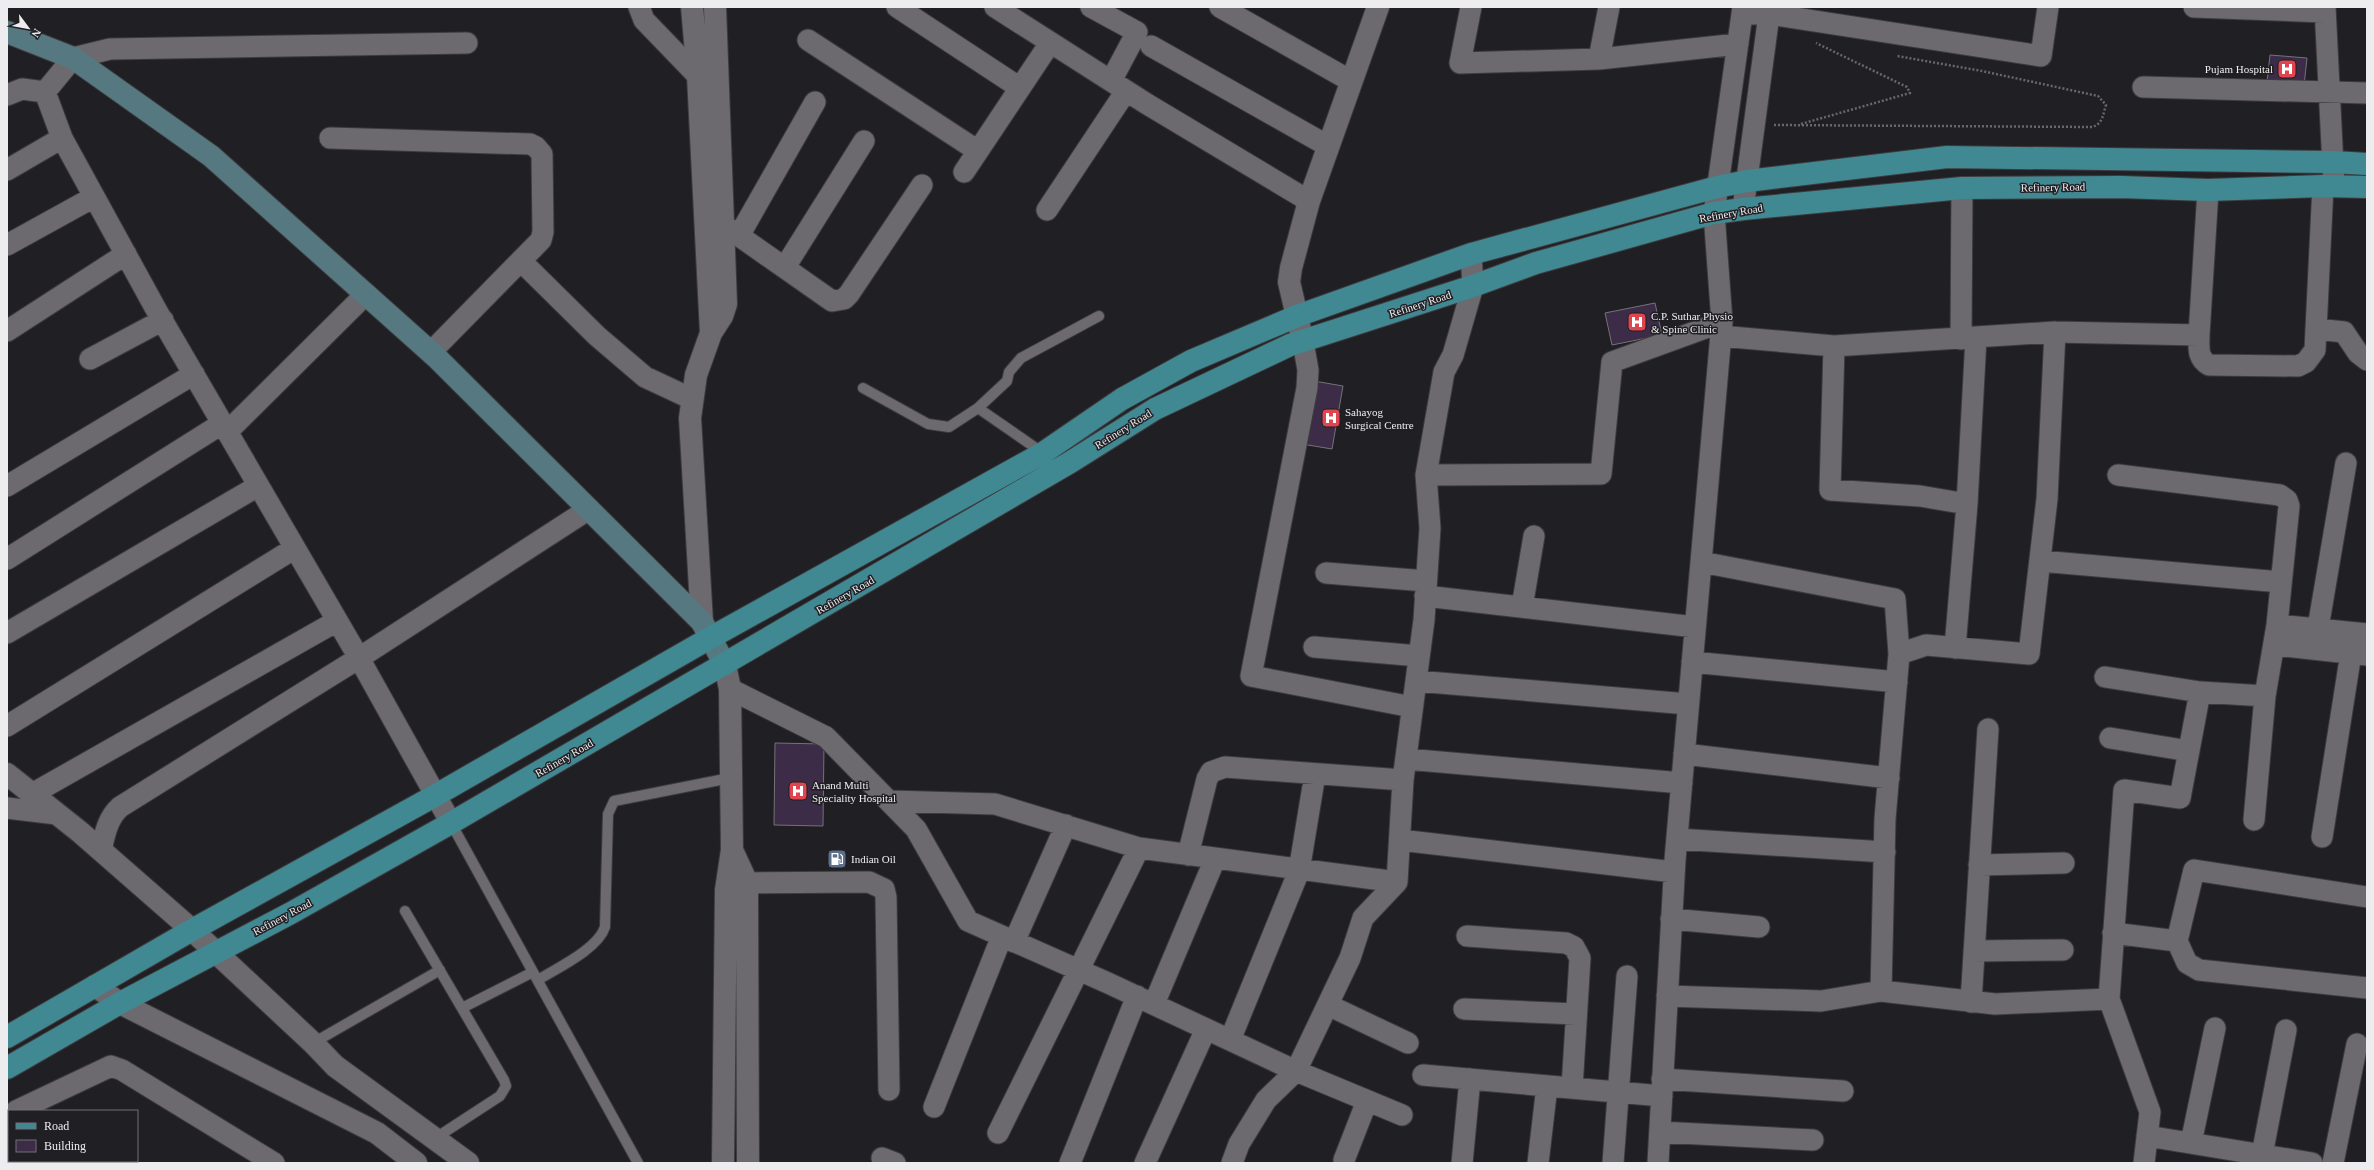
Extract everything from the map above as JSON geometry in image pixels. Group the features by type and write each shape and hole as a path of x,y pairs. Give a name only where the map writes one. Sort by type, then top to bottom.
{"main road":[{"path":"7,32 74,58 211,156 431,352 589,509 706,630 725,665"},
{"path":"7,1037 192,930 436,795 706,630 1044,453 1122,399 1165,374 1191,361 1297,316 1471,254 1718,187 1747,181 1948,156 2333,162 2367,164"},
{"name":"Refinery Road","path":"7,1068 120,1003 216,951 291,914 451,823 1069,464 1156,409 1290,345 1473,286 1536,263 1714,213 1962,188 2121,186 2208,190 2329,186 2367,188"}],"street":[{"path":"638,7 644,20 698,76"},
{"path":"692,7 698,76 711,333"},
{"path":"706,630 690,418 696,376 711,333 722,316 726,304 732,230 717,51 715,7"},
{"path":"897,7 1020,88"},
{"path":"995,7 1119,86 1309,201"},
{"path":"1047,210 1119,86 1137,32 1091,7"},
{"path":"1220,7 1351,81"},
{"path":"1378,7 1309,201 1289,282 1308,370 1307,388 1250,676 1412,707"},
{"path":"1471,7 1460,62 1599,59 1738,44"},
{"path":"1599,59 1609,7"},
{"path":"1658,1163 1674,872 1721,329 1714,213 1743,10 1770,10 2041,56 2048,7"},
{"path":"2194,7 2325,9 2333,162 2329,186 2315,350 2311,357 2298,366 2209,365 2203,361 2199,354 2208,190"},
{"path":"1743,209 1770,10"},
{"path":"808,40 978,151"},
{"path":"45,92 74,58 110,49 467,43"},
{"path":"964,172 1050,43"},
{"path":"696,44 717,51"},
{"path":"1151,46 1328,146"},
{"path":"2143,87 2367,93"},
{"path":"7,95 22,89 45,92"},
{"path":"45,92 62,138 162,320 359,658 451,823"},
{"path":"732,230 815,102"},
{"path":"7,170 62,138"},
{"path":"330,138 530,144 536,146 542,154 543,232 538,245 431,352"},
{"path":"785,267 864,141"},
{"path":"732,230 832,301 844,299 922,185"},
{"path":"1955,648 1967,504 1969,338 1962,188"},
{"path":"7,245 94,197"},
{"path":"7,331 126,254"},
{"path":"1232,1163 1239,1144 1266,1100 1296,1071 1350,958 1363,918 1397,882 1403,780 1426,588 1430,528 1426,475 1444,372 1453,355 1473,286 1471,254"},
{"path":"521,262 597,336 645,377 692,399"},
{"path":"7,559 225,428 366,294"},
{"path":"90,359 162,320"},
{"path":"2316,328 2344,332 2348,335 2358,353 2367,360"},
{"path":"1426,475 1602,474 1612,362 1721,329 1834,346 2055,332 2199,335"},
{"path":"1899,654 1926,645 2029,654 2047,499 2055,332"},
{"path":"1834,346 1830,490 1920,496 1967,504"},
{"path":"7,486 194,374"},
{"path":"2318,628 2346,463"},
{"path":"2118,475 2280,495 2287,500 2289,506 2282,582 2276,635 2265,696 2254,820"},
{"path":"7,633 258,486"},
{"path":"100,850 108,822 120,807 359,658 589,509"},
{"path":"1522,607 1534,536"},
{"path":"7,726 295,548"},
{"path":"2040,561 2282,582"},
{"path":"1701,562 1895,599 1899,654 1889,778 1880,991"},
{"path":"1326,573 1426,588 1522,607 1695,626"},
{"path":"32,794 337,621"},
{"path":"2276,635 2318,628 2367,634"},
{"path":"2276,635 2359,654 2322,837"},
{"path":"1314,647 1419,656"},
{"path":"1692,662 1897,682"},
{"path":"723,1163 726,890 732,850 730,689 725,665"},
{"path":"2105,677 2200,692 2265,696"},
{"path":"1416,681 1688,704"},
{"path":"730,689 826,736 916,829 968,921 1078,969 1296,1071 1402,1115"},
{"path":"2144,1163 2150,1112 2109,999 2124,790 2180,798 2200,692"},
{"path":"1971,1002 1988,729"},
{"path":"2110,738 2189,751"},
{"path":"1684,754 1889,778"},
{"path":"1406,759 1682,783"},
{"path":"1188,855 1207,779 1217,769 1225,767 1403,780"},
{"path":"7,774 100,850 216,951 314,1043 352,1081 468,1163"},
{"path":"1230,1040 1299,871 1315,774"},
{"path":"890,802 994,804 1139,848 1299,871 1397,882"},
{"path":"7,808 57,814"},
{"path":"934,1107 1008,939 1066,825"},
{"path":"1677,839 1885,852"},
{"path":"1400,840 1674,872"},
{"path":"998,1133 1139,848"},
{"path":"732,850 746,883 748,1163"},
{"path":"1070,1163 1145,1000 1215,859"},
{"path":"1979,866 2064,863"},
{"path":"2367,897 2194,870 2177,941 2187,963 2199,970 2367,988"},
{"path":"746,883 869,882 884,888 886,897 889,1090"},
{"path":"1671,919 1759,927"},
{"path":"2113,933 2177,941"},
{"path":"1467,936 1566,943 1574,947 1580,958 1572,1088"},
{"path":"1974,951 2063,950"},
{"path":"1614,1163 1617,1092 1627,976"},
{"path":"95,986 120,1003 377,1133 416,1163"},
{"path":"1667,996 1821,1001 1880,991 1995,1004 2109,999"},
{"path":"1328,1005 1408,1043"},
{"path":"1464,1009 1576,1014"},
{"path":"2191,1143 2215,1028"},
{"path":"1145,1163 1206,1029"},
{"path":"2254,1157 2286,1030"},
{"path":"2333,1163 2357,1044"},
{"path":"18,1110 111,1066 122,1070 274,1163"},
{"path":"1423,1075 1617,1092 1662,1088 1843,1091"},
{"path":"1462,1163 1470,1079"},
{"path":"1538,1163 1547,1086"},
{"path":"1344,1160 1367,1101"},
{"path":"1660,1132 1813,1140"},
{"path":"2147,1136 2191,1143 2254,1157 2312,1163"}],"lane":[{"path":"863,388 928,424 949,427 978,408 1007,380 1009,372 1021,358 1099,316"},
{"path":"978,408 1044,453"},
{"path":"462,1008 535,976 595,943 602,935 605,927 608,814 614,801 730,778"},
{"path":"451,823 638,1163"},
{"path":"405,911 504,1080 506,1086 500,1096 434,1139"},
{"path":"314,1043 440,970"}],"path":[{"path":"1796,125 1910,93 1907,88 1812,41 1828,44"},
{"path":"1755,125 2092,127 2096,126 2102,120 2106,105 2098,96 1982,71 1891,55"}],"building":[{"path":"2270,55 2307,58 2304,86 2267,82"},
{"path":"1655,303 1662,335 1612,345 1605,313"},
{"path":"1314,381 1343,386 1332,449 1302,444"},
{"path":"775,743 824,744 823,826 774,825"},
{"path":"8,1134 8,1156 7,1154"},
{"path":"10,1162 60,1163 11,1163"}],"place":[{"name":"Pujam Hospital","path":"2287,69"},
{"name":"C.P. Suthar Physio & Spine Clinic","path":"1637,322"},
{"name":"Sahayog Surgical Centre","path":"1331,418"},
{"name":"Anand Multi Speciality Hospital","path":"798,791"},
{"name":"Indian Oil","path":"837,859"}]}
